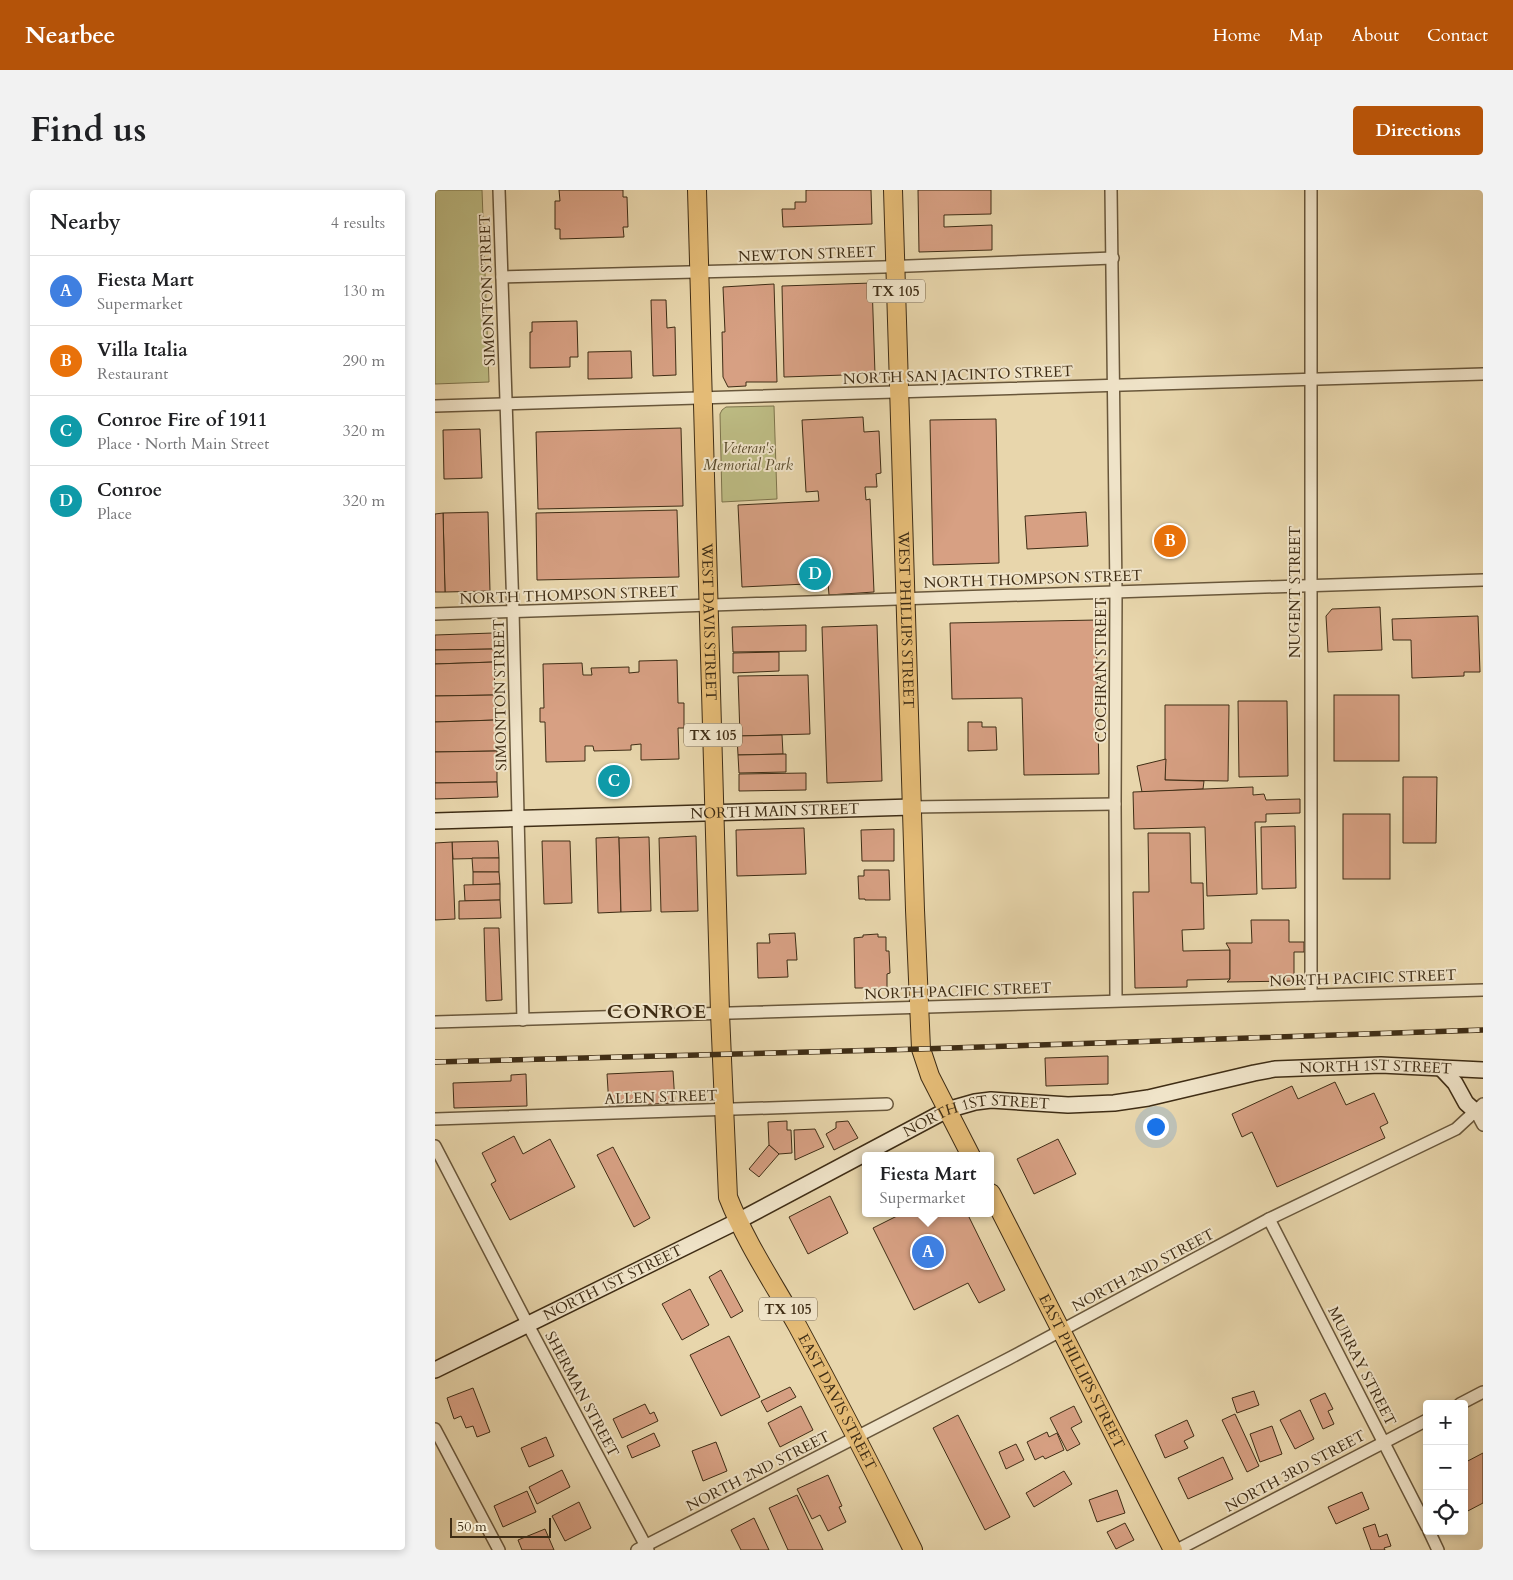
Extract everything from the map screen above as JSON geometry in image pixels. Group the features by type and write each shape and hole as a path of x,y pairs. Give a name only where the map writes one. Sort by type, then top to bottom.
{"main road":[{"name":"WEST DAVIS STREET","path":"697,190 722,1054"},
{"name":"WEST PHILLIPS STREET","path":"893,190 918,1007 921,1049 947,1110"},
{"name":"EAST DAVIS STREET","path":"722,1054 728,1197 738,1222 797,1326 913,1550"},
{"name":"TX 105","path":"947,1110 969,1152"},
{"name":"EAST PHILLIPS STREET","path":"994,1199 1173,1550"}],"street":[{"name":"SIMONTON STREET","path":"499,190 513,611 523,1020"},
{"name":"COCHRAN STREET","path":"1111,190 1116,592 1116,1000"},
{"name":"NUGENT STREET","path":"1311,190 1309,586 1311,995"},
{"name":"NEWTON STREET","path":"502,277 1113,258"},
{"name":"NORTH SAN JACINTO STREET","path":"435,406 1483,374"},
{"name":"NORTH THOMPSON STREET","path":"435,614 1483,580"},
{"name":"NORTH MAIN STREET","path":"435,821 912,807 1115,804"},
{"name":"NORTH PACIFIC STREET","path":"435,1022 1483,990"},
{"name":"NORTH 1ST STREET","path":"869,1152 947,1110 975,1102 991,1100 1069,1105 1114,1103 1148,1098 1254,1072 1275,1070 1381,1065 1483,1070"},
{"path":"1441,1068 1455,1083 1466,1103 1481,1114"},
{"name":"ALLEN STREET","path":"435,1118 887,1104"},
{"name":"NORTH 2ND STREET","path":"644,1549 1062,1330 1269,1219 1456,1129 1481,1114"},
{"name":"SHERMAN STREET","path":"435,1146 644,1549"},
{"name":"NORTH 1ST STREET","path":"435,1370 527,1323 738,1222 862,1156"},
{"name":"MURRAY STREET","path":"1269,1219 1423,1520"},
{"path":"1468,1400 1483,1392"},
{"name":"NORTH 3RD STREET","path":"1177,1550 1423,1422"},
{"path":"435,1429 499,1550"},
{"path":"1431,1535 1438,1550"}],"green space":[{"path":"435,190 482,190 489,382 435,384"},
{"name":"Veteran's Memorial Park","path":"774,406 777,499 722,502 720,414 722,410 726,407"}],"building":[{"path":"559,190 623,190 623,197 627,197 628,227 623,227 624,237 560,239 560,229 555,229 555,201 560,201"},
{"path":"806,190 871,190 872,224 783,227 782,209 795,209 795,202 806,202"},
{"path":"918,190 991,190 991,214 944,215 944,227 992,225 992,250 919,252"},
{"path":"872,283 875,374 784,377 782,286"},
{"path":"774,284 777,382 746,382 746,386 728,387 723,377 722,332 725,332 723,287"},
{"path":"651,300 666,300 667,328 675,327 676,375 653,376"},
{"path":"577,321 578,357 570,357 570,367 530,368 530,332 532,332 532,322"},
{"path":"631,351 632,378 588,379 588,352"},
{"path":"863,417 864,432 879,431 881,473 876,474 877,487 865,487 866,500 870,499 874,592 829,595 828,583 742,587 738,505 819,501 818,491 806,492 802,420"},
{"path":"996,419 999,563 933,565 930,420"},
{"path":"681,428 683,506 538,509 536,432"},
{"path":"480,429 482,478 444,479 443,430"},
{"path":"677,510 679,577 537,580 536,513"},
{"path":"488,512 490,591 445,592 443,513"},
{"path":"1086,512 1088,546 1027,549 1025,516"},
{"path":"443,513 445,592 435,592 435,514"},
{"path":"1380,607 1382,650 1328,652 1326,616 1332,609"},
{"path":"1478,616 1480,672 1464,672 1464,676 1412,678 1411,640 1393,640 1392,619"},
{"path":"1096,620 1099,774 1024,775 1022,698 952,699 950,623"},
{"path":"806,625 806,651 733,652 732,627"},
{"path":"877,625 882,781 827,783 822,627"},
{"path":"493,633 494,649 435,650 435,635"},
{"path":"494,649 494,662 435,664 435,650"},
{"path":"779,652 779,671 733,673 733,653"},
{"path":"677,660 678,703 684,703 684,728 678,728 679,759 641,760 641,744 631,745 631,750 594,751 593,746 585,746 585,761 546,762 545,722 540,722 540,708 544,708 543,664 582,663 583,675 592,675 591,668 629,667 629,673 639,672 639,661"},
{"path":"494,662 495,695 435,696 435,664"},
{"path":"808,675 810,734 740,736 738,676"},
{"path":"495,695 496,720 435,722 435,696"},
{"path":"1334,695 1399,695 1399,761 1334,761"},
{"path":"1238,701 1287,701 1288,776 1239,777"},
{"path":"1165,705 1229,705 1228,781 1165,780"},
{"path":"496,720 497,751 435,752 435,722"},
{"path":"968,722 982,722 982,727 996,727 997,750 968,751"},
{"path":"782,735 783,754 738,755 737,736"},
{"path":"497,751 497,782 435,783 435,752"},
{"path":"786,754 786,772 739,773 738,755"},
{"path":"1166,759 1165,780 1204,781 1203,789 1142,792 1137,766"},
{"path":"806,773 806,790 739,791 739,774"},
{"path":"1403,777 1437,777 1436,843 1403,843"},
{"path":"497,782 498,797 435,799 435,783"},
{"path":"1253,787 1253,795 1264,794 1266,800 1300,799 1300,813 1266,814 1266,822 1255,822 1257,894 1207,896 1205,827 1134,829 1133,792"},
{"path":"1343,814 1390,814 1390,879 1343,879"},
{"path":"1295,826 1296,888 1262,889 1261,827"},
{"path":"804,828 806,874 737,876 736,830"},
{"path":"894,829 894,861 862,861 861,830"},
{"path":"1148,833 1190,833 1191,883 1203,883 1204,929 1182,930 1183,951 1230,950 1230,979 1187,980 1187,987 1135,988 1133,892 1149,892"},
{"path":"696,836 698,911 661,912 659,838"},
{"path":"619,837 621,912 598,913 596,838"},
{"path":"649,837 651,911 621,912 619,838"},
{"path":"498,841 499,858 453,859 452,842"},
{"path":"542,841 570,841 572,903 544,904"},
{"path":"452,842 455,919 435,920 435,843"},
{"path":"472,858 499,858 499,872 473,872"},
{"path":"864,870 889,870 890,900 859,899 858,876 864,876"},
{"path":"473,872 499,872 500,884 473,885"},
{"path":"500,884 500,900 465,901 464,885"},
{"path":"500,900 501,918 459,919 459,901"},
{"path":"1251,920 1289,920 1289,942 1304,942 1304,952 1294,952 1294,981 1227,982 1230,979 1230,950 1226,943 1252,943"},
{"path":"484,928 499,928 502,1000 486,1001"},
{"path":"795,933 797,960 787,960 788,977 758,978 757,943 770,943 769,934"},
{"path":"878,934 878,937 886,937 886,951 889,951 890,973 887,974 887,987 879,988 880,991 865,991 865,988 855,988 854,938"},
{"path":"1108,1056 1108,1084 1046,1086 1045,1058"},
{"path":"673,1071 675,1103 609,1106 607,1074"},
{"path":"526,1074 527,1106 454,1108 453,1083 511,1081 511,1075"},
{"path":"1335,1082 1346,1105 1374,1093 1388,1123 1380,1127 1385,1138 1277,1187 1252,1132 1242,1137 1232,1114 1292,1086 1298,1099"},
{"path":"787,1121 787,1130 791,1130 792,1153 779,1154 769,1145 768,1122"},
{"path":"848,1121 858,1138 834,1150 826,1134 836,1128 836,1122"},
{"path":"815,1129 824,1147 795,1160 794,1130"},
{"path":"514,1136 523,1154 550,1139 575,1187 510,1220 491,1184 496,1181 482,1153"},
{"path":"1058,1139 1076,1174 1034,1194 1017,1159"},
{"path":"769,1145 779,1154 759,1177 749,1169"},
{"path":"613,1147 650,1218 634,1227 597,1155"},
{"path":"830,1196 848,1233 808,1254 789,1217"},
{"path":"895,1217 969,1217 1005,1290 979,1303 968,1283 914,1310 873,1228"},
{"path":"721,1270 743,1311 731,1318 709,1277"},
{"path":"690,1289 709,1325 682,1340 662,1304"},
{"path":"729,1336 760,1397 721,1416 690,1355"},
{"path":"790,1387 796,1397 767,1412 761,1401"},
{"path":"473,1388 490,1432 477,1437 473,1426 466,1428 461,1416 454,1419 447,1398"},
{"path":"1254,1391 1259,1405 1237,1413 1232,1398"},
{"path":"1325,1393 1333,1409 1328,1411 1334,1424 1323,1429 1310,1400"},
{"path":"645,1404 650,1414 654,1412 658,1421 622,1438 613,1419"},
{"path":"801,1406 813,1430 780,1447 768,1423"},
{"path":"1074,1406 1082,1422 1071,1428 1080,1444 1067,1451 1050,1418"},
{"path":"1300,1410 1314,1439 1295,1449 1280,1420"},
{"path":"1235,1414 1259,1466 1247,1472 1222,1420"},
{"path":"958,1415 1010,1517 985,1530 933,1428"},
{"path":"1187,1420 1194,1436 1184,1441 1188,1448 1165,1458 1155,1435"},
{"path":"1272,1426 1282,1454 1260,1462 1250,1434"},
{"path":"1047,1432 1049,1437 1057,1433 1064,1450 1045,1459 1043,1456 1035,1460 1027,1442"},
{"path":"654,1433 660,1446 632,1458 627,1446"},
{"path":"546,1437 554,1456 529,1467 521,1448"},
{"path":"716,1442 727,1471 703,1481 692,1451"},
{"path":"1016,1444 1024,1460 1006,1469 999,1452"},
{"path":"1483,1453 1483,1503 1468,1511 1468,1490 1468,1461"},
{"path":"1223,1457 1233,1479 1188,1499 1178,1478"},
{"path":"562,1470 570,1487 537,1504 529,1487"},
{"path":"1064,1471 1072,1484 1034,1507 1026,1493"},
{"path":"828,1475 842,1506 839,1507 846,1522 828,1531 820,1515 812,1519 797,1489"},
{"path":"1117,1490 1125,1513 1097,1522 1089,1500"},
{"path":"527,1491 536,1512 503,1527 494,1506"},
{"path":"1362,1492 1369,1509 1336,1524 1328,1507"},
{"path":"797,1495 823,1550 788,1550 769,1508"},
{"path":"579,1502 591,1528 565,1541 552,1516"},
{"path":"754,1518 769,1550 741,1550 731,1530"},
{"path":"1125,1523 1134,1540 1116,1549 1107,1532"},
{"path":"1375,1524 1379,1537 1387,1534 1391,1546 1384,1548 1385,1550 1371,1550 1363,1528"},
{"path":"545,1529 554,1550 522,1550 518,1540"}],"railway":[{"path":"435,1062 921,1049 1483,1030"}],"place":[{"name":"Villa Italia","path":"1170,541"},
{"name":"Conroe","path":"815,574"},
{"name":"Conroe Fire of 1911","path":"614,781"},
{"name":"Fiesta Mart","path":"928,1252"}],"district":[{"name":"CONROE","path":"657,1011"}]}
